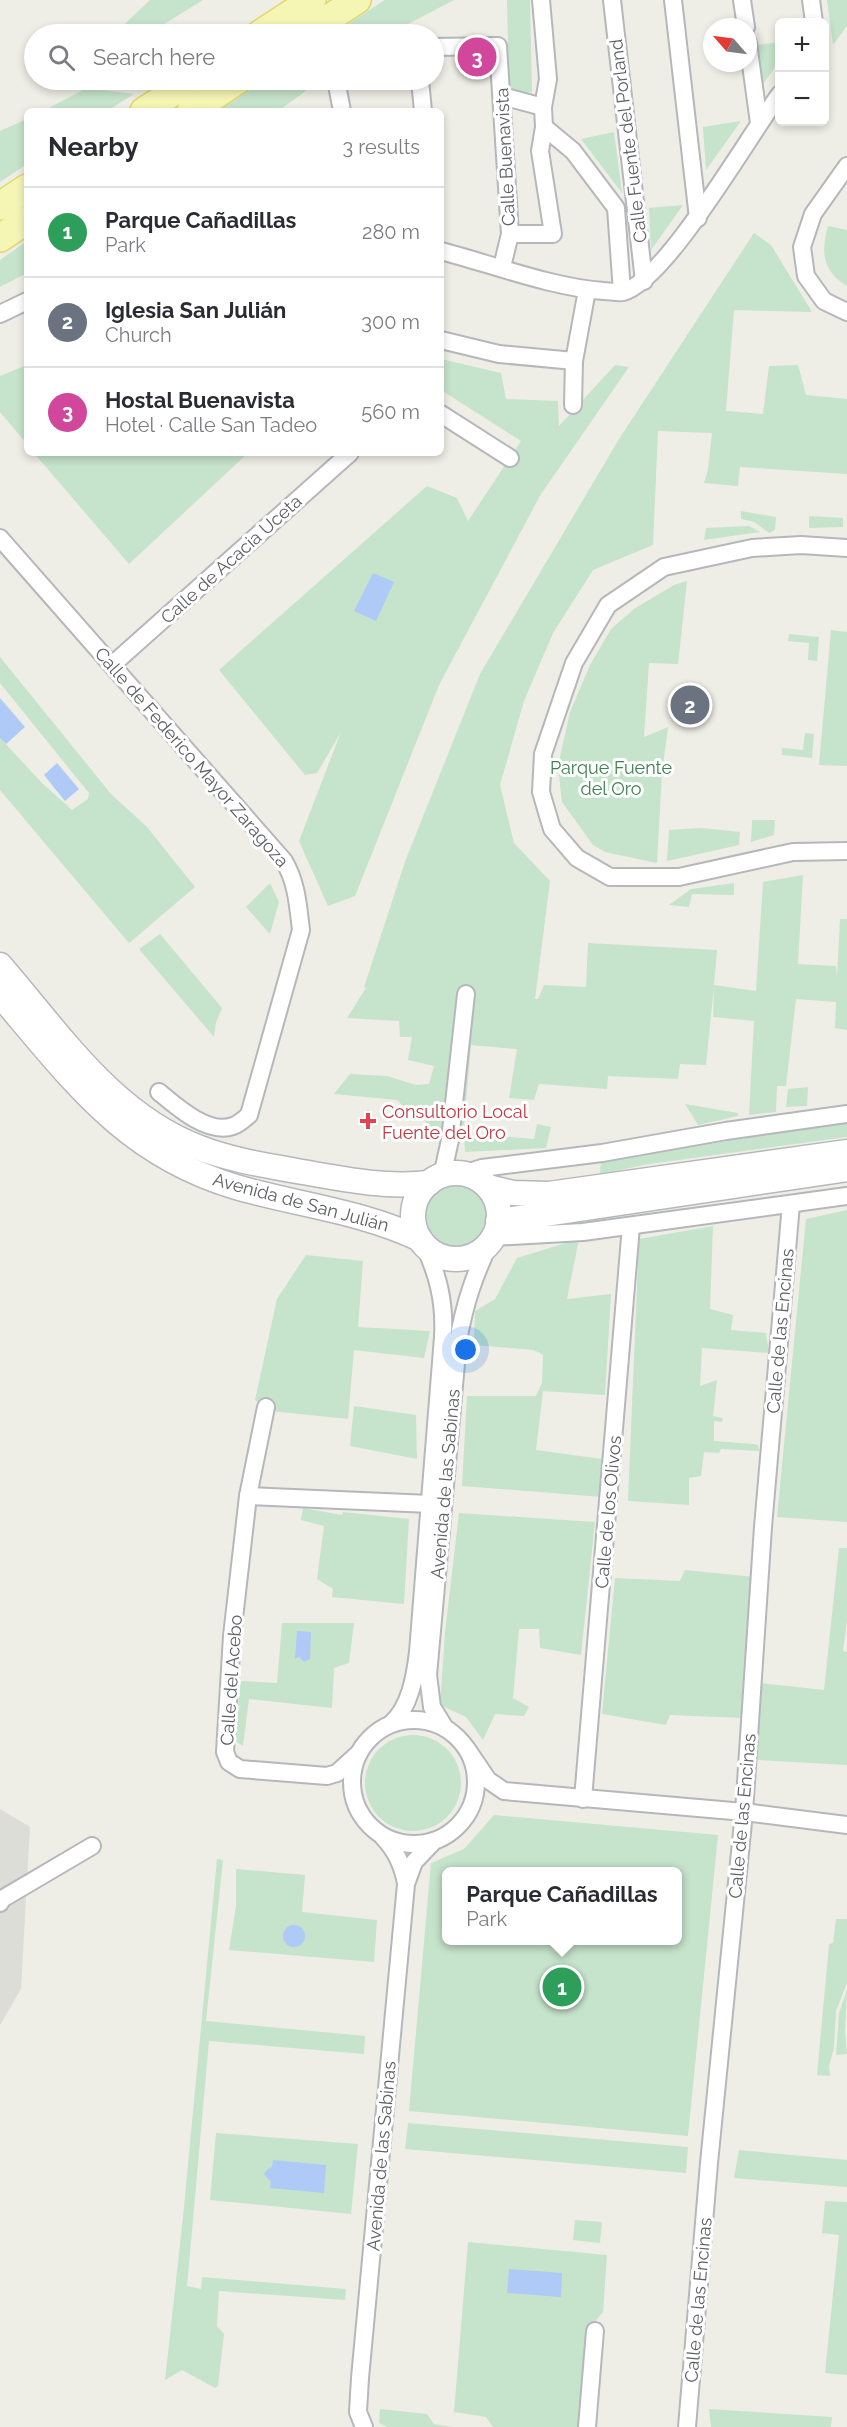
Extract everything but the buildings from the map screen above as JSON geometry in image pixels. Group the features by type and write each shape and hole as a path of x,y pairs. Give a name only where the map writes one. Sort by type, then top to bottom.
{"main road":[{"path":"275,24 312,0"},
{"path":"320,24 357,0"},
{"path":"149,108 177,90"},
{"path":"196,108 223,90"},
{"path":"0,206 24,190"},
{"path":"0,238 24,222"},
{"name":"Avenida de San Julián","path":"0,965 92,1073 117,1098 167,1132 198,1147 244,1161 367,1183 394,1185 444,1177"},
{"name":"Avenida de San Julián","path":"0,995 89,1099 118,1125 162,1155 190,1170 238,1188 391,1226 421,1241"},
{"path":"847,1152 549,1194 513,1193 488,1187 474,1177 444,1177 419,1195 414,1209 414,1225 421,1241 437,1254 459,1258 477,1253 494,1233 542,1213 847,1169"},
{"path":"488,1187 496,1201 494,1233"}],"street":[{"path":"510,234 553,234 540,151 544,127 543,107 548,79 541,0"},
{"name":"Calle Fuente del Porland","path":"612,0 644,281"},
{"path":"673,0 698,218"},
{"path":"742,0 745,18"},
{"path":"811,0 813,18"},
{"name":"Calle Buenavista","path":"444,47 498,45 510,234 502,267"},
{"path":"752,72 759,123"},
{"path":"338,90 341,108"},
{"path":"421,90 423,108"},
{"path":"502,96 543,107"},
{"path":"444,252 587,290 622,292 644,281 698,218 775,101"},
{"path":"544,127 573,151 616,208 622,292"},
{"path":"847,166 813,213 802,247 806,276 824,301 847,312"},
{"path":"573,405 574,361 587,290"},
{"path":"0,314 24,302"},
{"path":"444,341 499,354 574,361"},
{"path":"444,416 510,458"},
{"name":"Calle de Acacia Uceta","path":"112,665 347,456"},
{"name":"Calle de Federico Mayor Zaragoza","path":"0,538 284,861 292,875 301,930 249,1115 235,1126 221,1129 180,1111 159,1092"},
{"path":"847,548 801,545 752,548 664,567 608,605 574,663 543,754 541,792 552,829 577,858 610,877 679,877 793,852 847,851"},
{"path":"444,1177 466,994"},
{"name":"Avenida de San Julián","path":"444,1177 482,1168 602,1153 726,1131 847,1114"},
{"path":"494,1233 545,1236 847,1196"},
{"name":"Calle de las Encinas","path":"687,2427 710,2152 744,1812 763,1527 790,1204"},
{"name":"Calle de los Olivos","path":"584,1799 631,1226"},
{"name":"Avenida de las Sabinas","path":"446,1728 432,1707 428,1675 458,1341 467,1295 475,1271 494,1233"},
{"name":"Avenida de las Sabinas","path":"391,1724 402,1711 415,1674 444,1317 439,1280 421,1241"},
{"name":"Calle del Acebo","path":"266,1407 248,1496 232,1636 225,1752 229,1762 240,1770 327,1776"},
{"path":"248,1496 430,1504"},
{"path":"327,1776 337,1773 359,1753 369,1738 391,1724 416,1718 446,1728 467,1749 488,1780 504,1791"},
{"path":"467,1749 476,1777 475,1797 468,1814"},
{"path":"357,1806 352,1778 359,1753"},
{"path":"327,1776 343,1786 367,1822 381,1835 408,1844 434,1841 456,1828 486,1798 504,1791 744,1812 847,1825"},
{"name":"Avenida de las Sabinas","path":"381,1835 398,1857 406,1884"},
{"name":"Avenida de las Sabinas","path":"357,2425 360,2369 406,1884 414,1862 434,1841"},
{"path":"0,1903 2,1899 92,1846"},
{"path":"587,2427 595,2331"}],"shaded area":[{"path":"0,1809 30,1827 21,1989 0,2025"}],"green space":[{"path":"150,0 203,0 164,24 125,24"},
{"path":"385,0 454,0 408,24 348,24"},
{"path":"507,0 530,0 532,92 509,94"},
{"path":"827,0 847,0 847,26 833,45"},
{"path":"775,43 775,68 763,84 757,45"},
{"path":"83,90 134,94 112,108 49,108"},
{"path":"251,90 307,90 282,108 223,108"},
{"path":"24,120 24,166 0,182 0,131"},
{"path":"741,121 706,170 703,127"},
{"path":"614,132 622,193 581,139"},
{"path":"683,205 651,250 649,208"},
{"path":"828,226 847,230 847,286 832,274 825,260"},
{"path":"754,233 771,245 812,312 734,310 726,411 763,414 769,366 798,365 806,395 847,399 847,474 740,467 738,486 704,483 712,433 658,431 653,545 593,570 553,633 524,701 500,785 514,843 550,881 535,999 538,999 544,985 586,987 588,943 717,950 714,985 756,991 763,882 803,875 798,964 836,966 837,978 840,919 847,919 847,1030 835,1028 836,1002 796,999 786,1086 777,1086 776,1112 749,1115 754,1021 713,1017 714,986 706,1065 680,1064 678,1079 608,1076 607,1089 539,1084 534,1100 509,1098 517,1049 471,1045 464,1125 448,1124 443,1139 415,1107 403,1106 397,1100 334,1094 350,1074 387,1076 416,1085 429,1084 434,1066 408,1060 412,1037 400,1037 399,1021 347,1018 366,988 364,987 406,859 480,674 619,439"},
{"path":"24,243 24,275 0,287 0,260"},
{"path":"444,360 501,373 506,399 558,401 559,426 615,365 629,367 541,494 439,685 355,896 328,906 299,841 341,732 317,773 305,775 219,670 427,486 457,498 468,521 521,441 444,392"},
{"path":"24,366 24,440 0,412 0,376"},
{"path":"37,456 245,456 129,564"},
{"path":"741,511 776,517 775,530 769,533 754,522 741,519"},
{"path":"809,516 843,518 843,527 809,528"},
{"path":"749,526 760,532 704,540 706,528"},
{"name":"Parque Fuente del Oro","path":"687,581 678,664 649,663 644,737 668,727 662,772 657,863 605,852 593,845 562,802 558,766 570,712 590,665 611,629 634,609 674,585"},
{"path":"831,630 847,632 847,766 819,765"},
{"path":"789,634 819,637 817,661 808,660 809,643 788,641"},
{"path":"0,657 111,794 147,827 195,887 129,943 0,790 0,738 42,783 72,810 88,799 89,793 0,683"},
{"path":"805,733 814,734 812,758 782,755 782,748 803,750"},
{"path":"752,820 775,820 774,835 751,842"},
{"path":"701,828 740,832 739,845 667,861 669,830"},
{"path":"270,883 279,902 270,934 246,907"},
{"path":"734,883 734,895 692,894 689,907 669,905 691,889"},
{"path":"160,934 222,1008 216,1022 214,1037 139,949"},
{"path":"808,1087 807,1106 786,1107 788,1089"},
{"path":"685,1104 738,1113 738,1116 698,1125"},
{"path":"847,1122 847,1137 649,1164 600,1174 601,1161"},
{"path":"537,1124 551,1127 546,1148 465,1152 464,1133 534,1139"},
{"path":"456,1180 476,1186 486,1196 492,1216 486,1236 476,1246 456,1252 436,1246 426,1236 420,1216 426,1196 436,1186"},
{"path":"847,1210 847,1522 777,1517 806,1219"},
{"path":"713,1226 710,1309 733,1315 731,1330 766,1333 769,1353 702,1348 700,1386 717,1380 713,1416 723,1418 722,1422 714,1421 714,1441 758,1445 759,1451 721,1449 719,1453 704,1452 701,1476 689,1478 689,1505 628,1501 639,1239"},
{"path":"579,1239 567,1299 611,1294 605,1395 543,1391 536,1450 602,1459 602,1497 462,1486 467,1396 536,1396 542,1383 543,1355 534,1350 474,1345 475,1311 495,1299 517,1258"},
{"path":"306,1255 363,1261 358,1327 430,1331 424,1358 354,1350 348,1419 271,1411 255,1400 277,1299"},
{"path":"354,1406 416,1415 417,1459 350,1446"},
{"path":"303,1508 342,1515 343,1512 409,1519 404,1604 332,1597 333,1589 317,1579 324,1526 301,1520"},
{"path":"459,1513 595,1522 581,1655 540,1648 539,1629 519,1629 513,1698 529,1707 524,1716 495,1714 483,1740 466,1717 440,1705 445,1633"},
{"path":"839,1548 847,1548 847,1621 843,1651 847,1652 847,1765 758,1760 760,1683 824,1690"},
{"path":"685,1570 755,1577 743,1718 670,1715 666,1725 602,1714 615,1578 680,1581"},
{"path":"282,1623 354,1623 349,1663 334,1668 332,1708 249,1699 243,1746 234,1740 241,1681 277,1683"},
{"path":"413,1735 431,1739 447,1749 457,1765 461,1783 457,1801 447,1817 431,1827 413,1831 395,1827 379,1817 369,1801 365,1783 369,1765 379,1749 395,1739"},
{"path":"494,1815 718,1835 688,2136 409,2111 431,1863 464,1849"},
{"path":"217,1859 223,1860 206,2021 365,2036 364,2054 209,2041 187,2286 201,2289 202,2277 346,2289 345,2300 219,2291 217,2326 224,2334 218,2386 215,2388 182,2370 165,2380"},
{"path":"236,1869 305,1875 302,1912 377,1920 374,1962 229,1950 236,1906"},
{"path":"836,1919 847,1919 847,1983 836,2011 834,2048 829,2066 830,2076 817,2075 829,1944 833,1943"},
{"path":"847,1990 845,2031 847,2054 836,2055 839,2013"},
{"path":"408,2123 688,2147 686,2173 405,2149"},
{"path":"216,2133 358,2144 351,2214 210,2200"},
{"path":"739,2150 847,2160 847,2187 734,2178"},
{"path":"825,2201 847,2202 847,2375 825,2373 839,2235 822,2233"},
{"path":"575,2220 602,2222 600,2243 573,2240"},
{"path":"468,2242 607,2255 603,2312 589,2329 579,2427 493,2427 486,2417 454,2412"},
{"path":"380,2409 427,2414 434,2424 452,2427 387,2427 379,2423"},
{"path":"709,2409 832,2417 831,2427 711,2427"}],"water":[{"path":"373,573 394,582 376,621 354,611"},
{"path":"0,698 25,727 6,744 0,738"},
{"path":"57,763 79,789 65,801 44,775"},
{"path":"297,1631 311,1632 310,1659 304,1662 299,1657 295,1659"},
{"path":"294,1925 302,1928 305,1936 302,1944 294,1947 286,1944 283,1936 286,1928"},
{"path":"273,2160 326,2165 324,2193 270,2188 271,2182 264,2174 272,2167"},
{"path":"509,2269 562,2273 561,2297 507,2293"}],"place":[{"name":"Hostal Buenavista","path":"477,57"},
{"name":"Iglesia San Julián","path":"690,705"},
{"name":"Consultorio Local Fuente del Oro","path":"368,1121"},
{"name":"Parque Cañadillas","path":"562,1987"}]}
